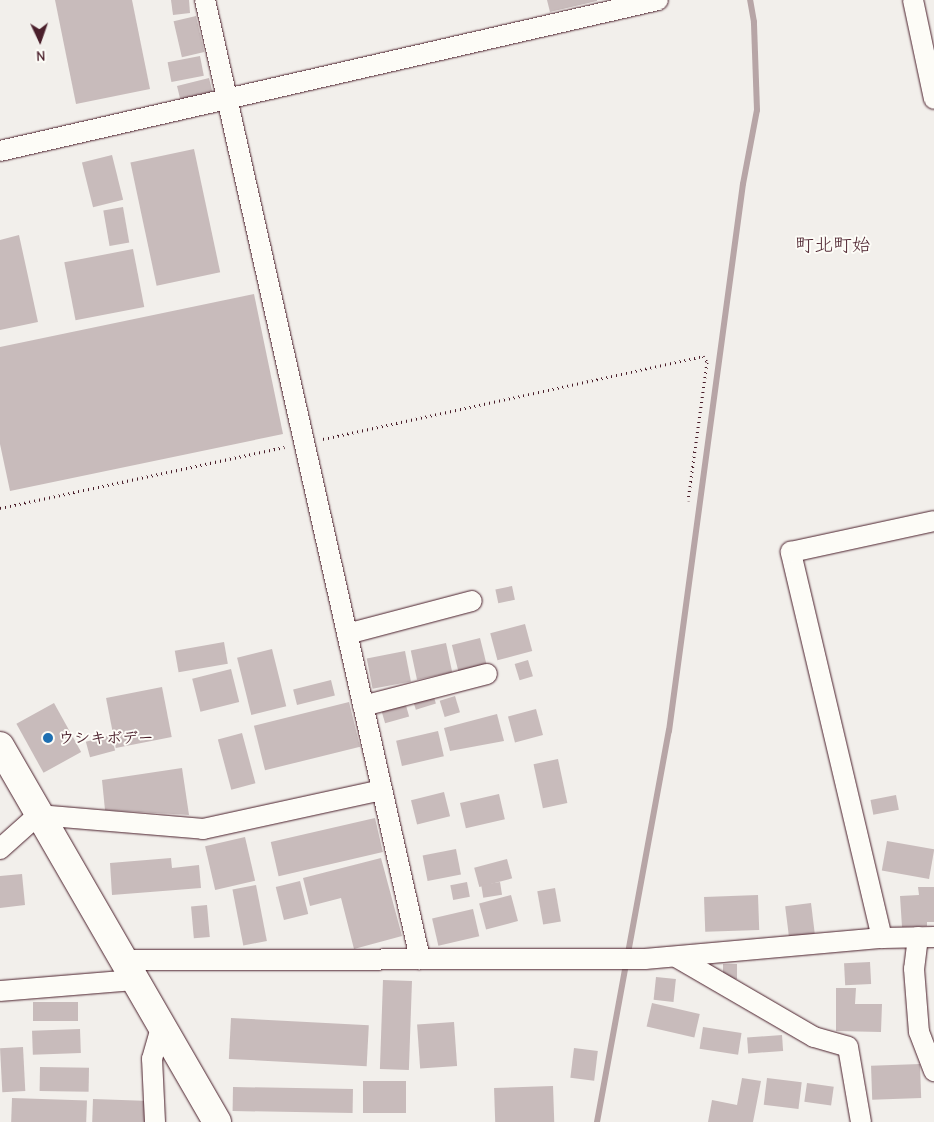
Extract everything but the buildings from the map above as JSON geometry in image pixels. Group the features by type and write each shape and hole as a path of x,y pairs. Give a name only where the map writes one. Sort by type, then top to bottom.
{"street":[{"path":"205,0 420,959"},
{"path":"0,151 658,0"},
{"path":"913,0 934,99"},
{"path":"882,938 791,552 934,521"},
{"path":"347,634 472,601"},
{"path":"363,706 487,674"},
{"path":"0,746 38,815 217,1122"},
{"path":"0,849 38,815 203,830 382,790"},
{"path":"0,991 129,970 420,959 678,958 882,938 926,937 914,969 919,1032 934,1071"},
{"path":"678,958 814,1037 848,1047 861,1122"},
{"path":"155,1122 152,1059 161,1027"}],"path":[{"path":"0,508 703,356 707,362 688,501"}],"waterway":[{"path":"597,1122 669,731 743,184 757,110 754,22 750,0"}],"place":[{"name":"ウシキボデー","path":"48,738"}],"district":[{"name":"町北町始","path":"833,246"}]}
